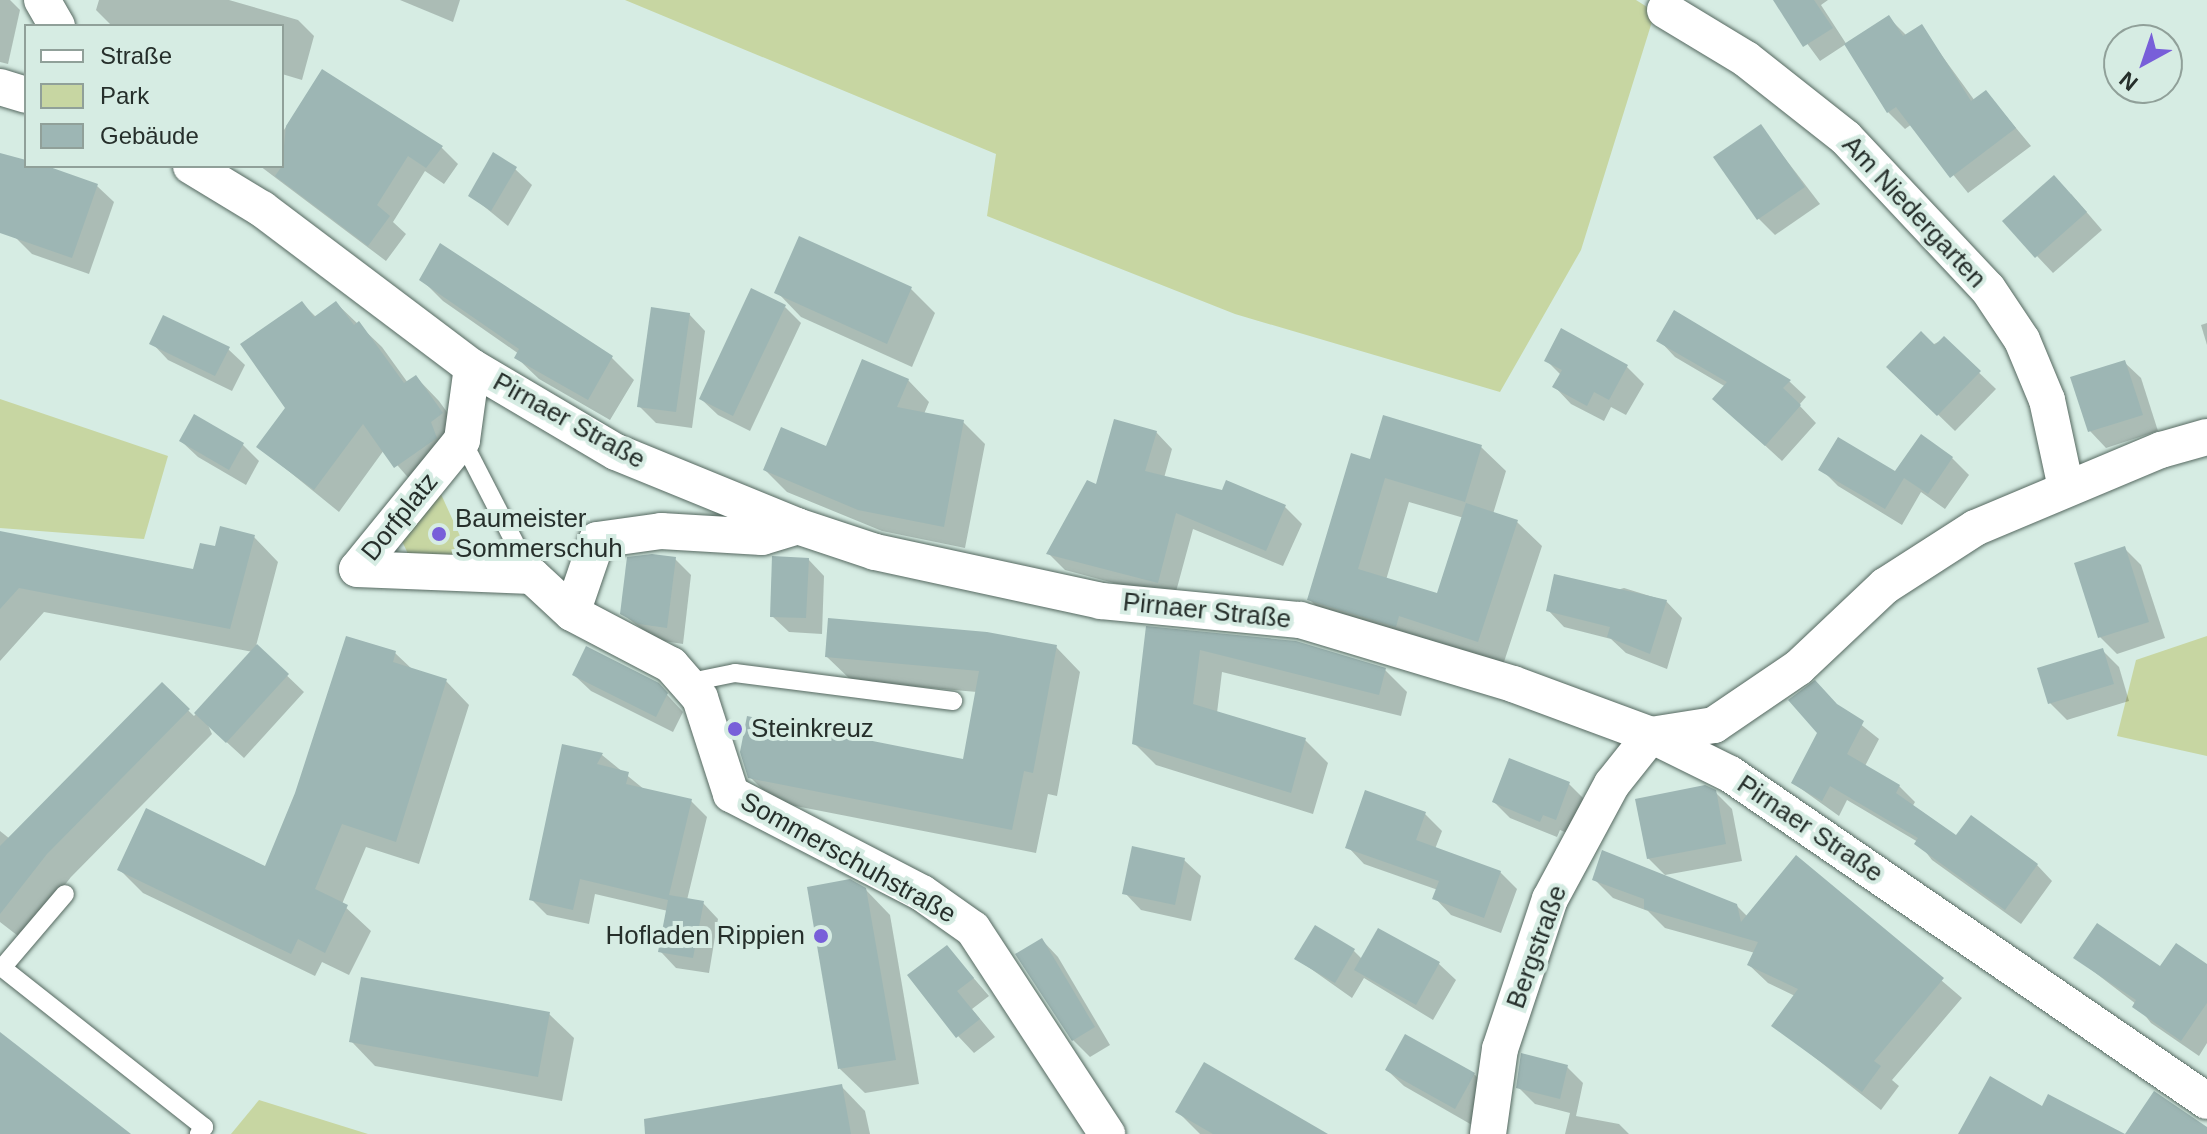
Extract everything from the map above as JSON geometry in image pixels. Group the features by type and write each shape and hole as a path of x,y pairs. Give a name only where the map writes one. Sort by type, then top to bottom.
{"street":[{"path":"42,0 56,24"},
{"name":"Am Niedergarten","path":"1665,10 1746,59 1846,138 1988,289 2022,340 2047,400 2066,488"},
{"path":"0,87 24,94"},
{"name":"Pirnaer Straße","path":"194,168 262,209 472,367 616,452 797,526 875,552 1101,601 1300,620 1513,684 1651,735 1730,774 2207,1101"},
{"path":"462,440 472,367"},
{"path":"1651,735 1714,725 1798,668 1885,586 1975,528 2066,488 2207,437"},
{"name":"Dorfplatz","path":"462,440 357,569 532,576 572,613"},
{"path":"572,613 597,540 661,531 762,537 797,526"},
{"name":"Sommerschuhstraße","path":"572,613 671,665 700,698 731,794 922,893 973,929 1107,1134"},
{"name":"Bergstraße","path":"1488,1134 1500,1049 1550,899 1612,784 1651,735"}],"lane":[{"name":"Dorfplatz","path":"462,440 532,576"},
{"path":"686,683 735,673 953,701"},
{"path":"65,894 1,967 204,1127 199,1134"}],"green space":[{"path":"625,0 1636,0 1655,12 1581,250 1500,392 1235,314 987,216 996,154"},
{"path":"0,399 168,456 144,539 0,528"},
{"path":"440,492 471,560 411,560 400,537"},
{"path":"2207,636 2207,756 2117,736 2136,660"},
{"path":"259,1100 368,1134 231,1134"}],"building":[{"path":"1773,0 1814,0 1833,28 1803,47"},
{"path":"1889,15 1903,36 1922,24 1971,101 1986,90 2016,128 1950,178 1896,107 1887,113 1844,44"},
{"path":"322,69 443,146 426,168 408,156 377,205 390,216 368,246 275,176 284,168 286,126"},
{"path":"1761,124 1805,187 1757,220 1713,157"},
{"path":"493,152 517,167 491,211 468,196"},
{"path":"0,153 24,159 24,168 53,168 98,184 72,258 0,233"},
{"path":"2054,175 2087,212 2035,258 2002,221"},
{"path":"799,236 912,287 887,344 774,293"},
{"path":"440,243 613,356 588,400 514,358 519,349 419,280"},
{"path":"751,288 786,305 733,416 699,399"},
{"path":"302,301 314,317 336,301 354,325 359,321 404,383 416,375 443,413 431,422 437,438 394,468 363,424 314,490 256,447 285,408 240,344"},
{"path":"651,307 690,313 676,412 637,407"},
{"path":"1674,310 1791,380 1783,388 1801,405 1765,446 1712,399 1727,382 1656,341"},
{"path":"163,315 230,347 215,376 149,344"},
{"path":"1561,328 1628,365 1609,400 1594,392 1587,406 1552,387 1562,370 1544,361"},
{"path":"1921,331 1935,345 1944,336 1981,371 1937,416 1886,367"},
{"path":"862,359 909,379 897,407 964,420 944,527 858,510 763,470 781,427 826,446"},
{"path":"2125,360 2143,415 2088,432 2070,377"},
{"path":"194,414 244,443 229,470 179,441"},
{"path":"1383,415 1482,445 1465,502 1385,478 1358,569 1437,593 1466,503 1518,520 1478,642 1399,616 1396,627 1307,600 1351,453 1370,459"},
{"path":"1114,419 1157,431 1145,471 1222,490 1226,480 1286,505 1266,551 1176,513 1158,583 1046,554 1087,480 1096,484"},
{"path":"1921,434 1953,457 1928,494 1904,478 1885,509 1818,470 1838,437 1895,471"},
{"path":"220,526 255,535 230,629 19,588 0,609 0,531 193,569 200,543 215,546"},
{"path":"2125,546 2149,622 2098,638 2074,563"},
{"path":"652,554 676,557 667,628 639,624 620,614 627,557"},
{"path":"772,556 809,558 806,618 770,617"},
{"path":"1554,574 1667,600 1650,654 1607,637 1610,627 1546,611"},
{"path":"828,618 987,632 1057,645 1033,773 1024,771 1012,830 748,778 740,752 747,716 963,759 979,671 825,657"},
{"path":"1146,626 1296,641 1386,668 1379,695 1200,650 1193,704 1306,738 1291,793 1132,744"},
{"path":"346,636 396,651 393,662 447,679 396,842 342,824 315,889 348,905 325,953 298,939 291,954 117,870 146,808 265,866 295,793"},
{"path":"257,644 289,674 226,743 194,713"},
{"path":"586,646 659,683 668,693 656,717 572,675"},
{"path":"2103,648 2114,684 2048,704 2037,668"},
{"path":"1815,680 1837,704 1864,721 1847,754 1900,785 1896,793 1956,835 1971,815 2038,864 2005,910 1914,844 1918,838 1830,786 1822,801 1791,783 1817,733 1788,700"},
{"path":"162,682 190,709 47,854 0,914 0,846"},
{"path":"562,744 603,753 597,764 629,772 626,784 692,799 669,895 704,901 693,958 658,952 668,900 580,879 573,910 529,900"},
{"path":"1509,758 1570,782 1556,820 1543,815 1540,822 1492,802"},
{"path":"1705,785 1716,790 1726,844 1647,859 1635,799"},
{"path":"1365,790 1426,812 1416,840 1501,871 1484,918 1432,899 1439,881 1345,848"},
{"path":"1132,846 1185,858 1175,905 1122,894"},
{"path":"1602,850 1737,904 1741,922 1796,855 1944,978 1874,1061 1881,1066 1862,1092 1771,1026 1798,989 1747,965 1758,942 1644,909 1644,899 1592,880"},
{"path":"850,879 866,888 896,1060 838,1069 807,887"},
{"path":"2097,923 2160,966 2176,943 2207,964 2207,1003 2181,1041 2132,1007 2136,1000 2073,958"},
{"path":"1315,925 1355,949 1335,983 1294,959"},
{"path":"1378,928 1440,962 1416,1005 1354,970"},
{"path":"1042,938 1095,1027 1072,1041 1015,954"},
{"path":"947,945 974,978 957,991 980,1019 956,1038 907,975"},
{"path":"361,977 550,1012 538,1077 349,1042"},
{"path":"0,1032 131,1134 0,1134"},
{"path":"1405,1034 1475,1073 1455,1109 1385,1070"},
{"path":"1521,1053 1568,1065 1560,1099 1516,1088"},
{"path":"1204,1062 1328,1134 1213,1134 1175,1112"},
{"path":"1990,1076 2042,1106 2048,1094 2125,1134 1958,1134"},
{"path":"842,1084 851,1134 645,1134 644,1119"},
{"path":"2154,1091 2207,1127 2207,1134 2125,1134"}],"place":[{"name":"Baumeister Sommerschuh","path":"439,534"},
{"name":"Steinkreuz","path":"735,729"},
{"name":"Hofladen Rippien","path":"821,936"}]}
